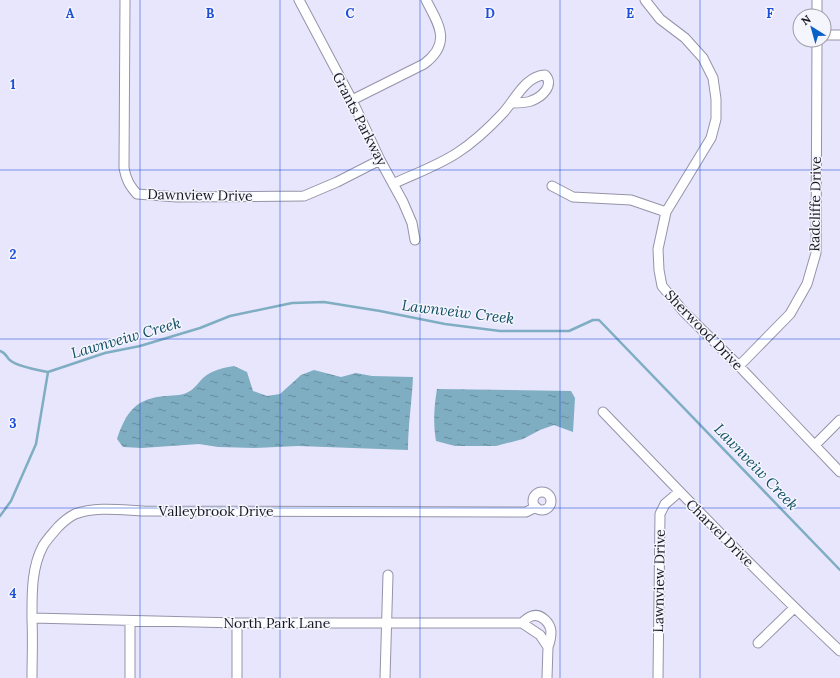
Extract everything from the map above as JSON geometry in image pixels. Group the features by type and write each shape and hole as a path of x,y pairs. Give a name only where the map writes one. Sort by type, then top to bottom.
{"street":[{"name":"Dawnview Drive","path":"125,0 124,168 126,178 130,186 137,194 177,197 304,196 380,160"},
{"name":"Grants Parkway","path":"298,0 352,100 393,184 412,223 415,240"},
{"path":"352,100 424,64 432,58 440,46 442,39 441,31 426,0"},
{"name":"Sherwood Drive","path":"645,0 660,19 685,38 703,58 713,78 716,99 716,119 711,138 666,212 658,249 659,270 662,286 684,312 739,366 840,472"},
{"name":"Radcliffe Drive","path":"739,366 790,314 807,284 816,253 817,48"},
{"path":"393,184 456,154 486,130 511,103"},
{"path":"552,186 573,197 631,200 666,212"},
{"name":"Charvel Drive","path":"603,412 794,608 840,651"},
{"path":"815,445 840,420"},
{"name":"Lawnview Drive","path":"658,678 660,514 665,504 680,492"},
{"name":"Valleybrook Drive","path":"32,678 31,600 33,581 43,546 63,522 74,515 87,511 102,510 526,512 536,507"},
{"path":"385,678 388,575"},
{"path":"758,643 794,608"},
{"name":"North Park Lane","path":"32,618 237,623 387,624 522,623 531,616 535,615 541,617 547,622 551,632 548,647"},
{"path":"130,621 130,678"},
{"path":"237,623 237,678"},
{"path":"522,623 540,635 548,647 547,678"}],"water":[{"path":"234,366 247,372 253,391 267,396 280,394 301,375 314,370 341,377 356,373 372,376 413,377 408,450 298,446 255,448 218,447 199,444 142,448 123,447 117,439 124,421 140,403 156,397 185,394 192,390 210,373"},
{"path":"437,389 571,391 575,398 573,432 554,425 540,430 523,439 496,446 455,446 436,441 434,415"}],"waterway":[{"name":"Lawnveiw Creek","path":"48,372 105,353 140,346 200,328 230,316 292,303 324,302 445,324 500,331 569,331 593,320 599,320 840,570"},
{"path":"0,351 14,363 48,372"},
{"path":"0,516 11,501 36,444 48,372"}]}
